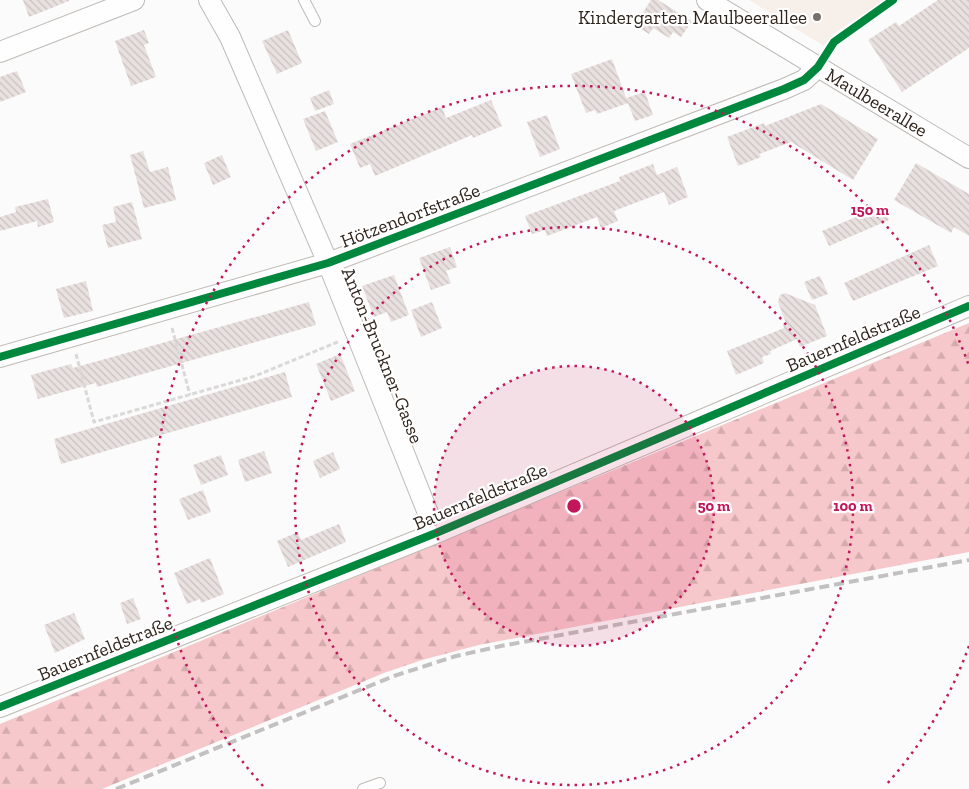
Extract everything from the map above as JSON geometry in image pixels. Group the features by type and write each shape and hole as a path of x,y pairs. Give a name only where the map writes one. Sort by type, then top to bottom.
{"street":[{"path":"0,52 134,0"},
{"name":"Anton-Bruckner-Gasse","path":"209,0 230,36 328,263 436,533"},
{"name":"Maulbeerallee","path":"707,0 969,158"},
{"name":"Hötzendorfstraße","path":"0,358 328,263 784,89 804,80 818,67"},
{"name":"Bauernfeldstraße","path":"0,707 436,533 969,306"}],"lane":[{"path":"304,0 315,21"},
{"path":"363,789 380,784"}],"path":[{"path":"167,309 190,395"},
{"path":"72,337 94,422 255,376 357,334"}],"shaded area":[{"name":"Kindergarten Maulbeerallee","path":"749,0 884,0 833,34 824,46"}],"green space":[{"path":"969,323 969,552 479,645 422,660 384,673 102,789 0,789 0,724"}],"building":[{"path":"23,0 69,0 69,1 29,17"},
{"path":"651,0 658,0 692,21 681,37 673,32 669,38 653,28 649,34 635,25"},
{"path":"938,0 969,0 969,48 902,92 868,40 896,22 899,26"},
{"path":"144,30 149,43 144,45 156,77 131,86 115,41"},
{"path":"288,30 302,63 277,74 262,41"},
{"path":"612,59 628,103 597,114 595,110 586,113 571,74"},
{"path":"17,71 26,92 0,102 0,77"},
{"path":"329,90 334,104 315,111 310,98"},
{"path":"645,92 653,115 635,121 626,98"},
{"path":"491,100 502,126 473,138 472,135 375,176 370,164 360,168 350,144 442,107 446,118"},
{"path":"821,104 878,139 853,180 791,142 759,154 761,157 738,166 727,137 764,123 765,126"},
{"path":"325,111 338,142 316,151 303,119"},
{"path":"547,115 560,149 540,157 527,122"},
{"path":"143,151 150,172 168,167 176,200 144,208 130,155"},
{"path":"222,155 231,177 213,185 204,163"},
{"path":"916,163 969,194 969,236 954,227 951,233 894,200"},
{"path":"653,164 657,175 677,167 688,197 669,205 664,192 614,211 618,221 601,228 597,217 547,236 545,230 532,234 525,216 620,181 619,177"},
{"path":"48,199 54,222 38,227 37,221 0,231 0,217 16,212 15,207"},
{"path":"132,202 142,239 108,248 102,225 116,222 113,207"},
{"path":"883,206 889,220 829,246 822,231"},
{"path":"929,245 938,266 853,301 844,283"},
{"path":"450,247 457,267 446,271 451,283 431,290 419,258"},
{"path":"394,275 409,315 391,322 387,312 374,317 362,286"},
{"path":"820,276 828,294 812,300 804,282"},
{"path":"86,281 93,311 64,318 56,289"},
{"path":"785,293 815,305 827,336 800,347 797,339 770,351 771,354 762,357 764,363 736,375 727,351 784,328 783,324 786,323 778,302 780,295"},
{"path":"309,302 316,325 97,387 96,383 38,399 31,375 71,364 73,368"},
{"path":"432,302 442,328 421,337 411,310"},
{"path":"340,354 355,391 331,401 316,364"},
{"path":"285,372 292,397 61,464 54,439"},
{"path":"264,451 272,473 245,482 238,460"},
{"path":"333,452 340,469 320,478 313,461"},
{"path":"221,455 228,475 201,485 193,465"},
{"path":"203,490 211,512 188,520 179,499"},
{"path":"339,524 346,542 288,567 277,541 298,532 301,540"},
{"path":"210,558 224,594 201,603 200,599 187,604 174,573"},
{"path":"133,598 141,619 127,624 120,603"},
{"path":"74,613 85,639 55,653 44,625"}],"railway":[{"path":"116,789 394,676 456,656 501,646 969,560"}],"cycle path":[{"path":"0,357 328,263 784,89 804,80 818,67 834,42 893,0"},
{"path":"0,707 436,533 969,306"}],"place":[{"name":"Kindergarten Maulbeerallee","path":"817,17"}]}
